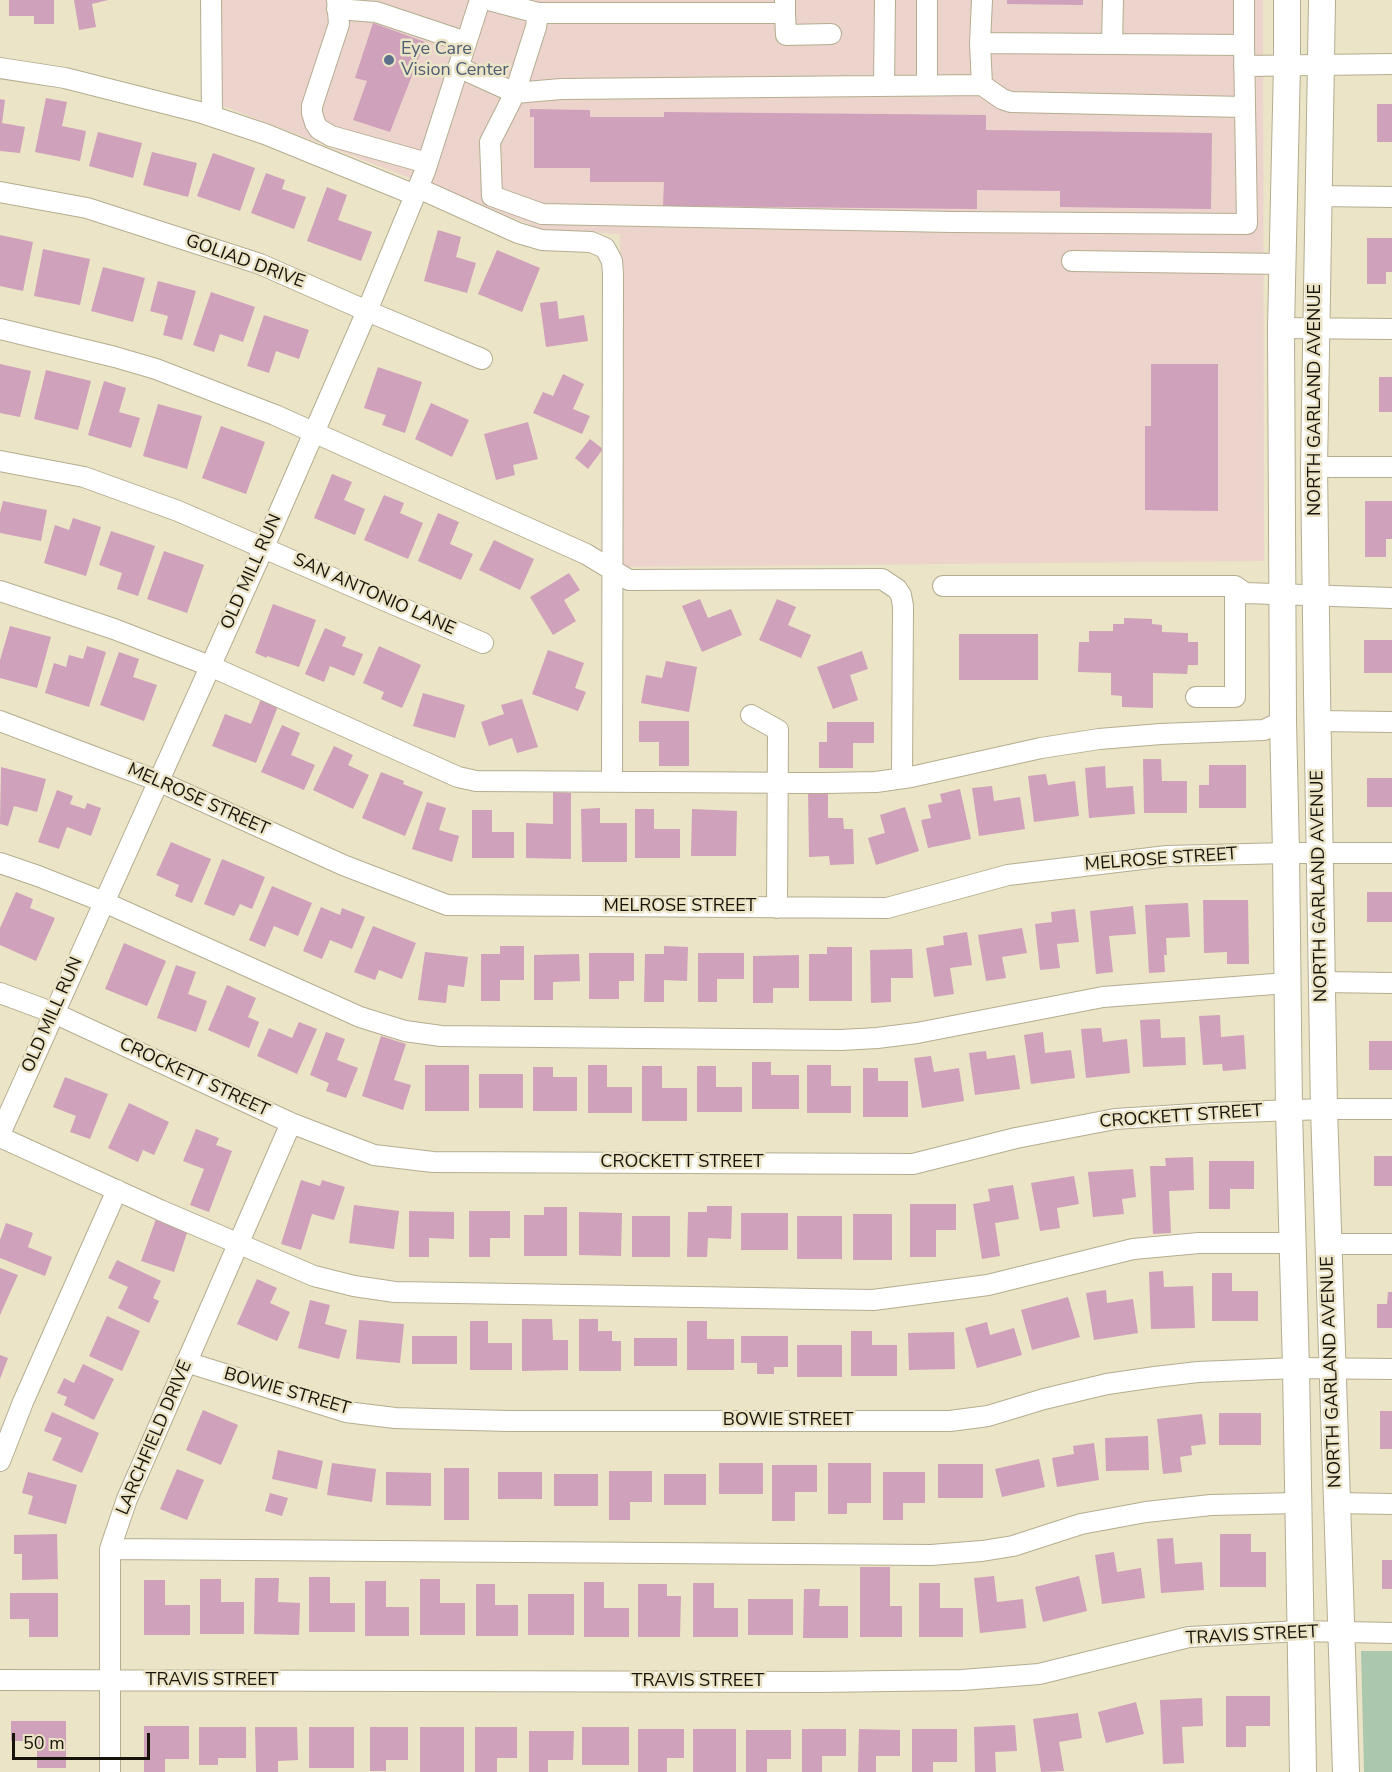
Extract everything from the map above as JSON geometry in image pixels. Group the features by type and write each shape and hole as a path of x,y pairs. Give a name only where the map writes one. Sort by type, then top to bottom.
{"main road":[{"name":"NORTH GARLAND AVENUE","path":"1287,0 1281,328 1283,721 1303,1772"},
{"name":"NORTH GARLAND AVENUE","path":"1322,0 1314,467 1317,721 1324,1109 1346,1772"}],"street":[{"path":"210,0 212,116"},
{"name":"OLD MILL RUN","path":"0,1135 264,547 367,311 427,163 480,0"},
{"path":"489,0 538,13 676,11 785,6 786,35 831,34"},
{"path":"884,86 885,0"},
{"path":"927,0 927,85"},
{"path":"981,0 982,85"},
{"path":"1112,44 1113,0"},
{"path":"538,13 516,93 490,142 492,196 542,214 952,222 1247,224 1244,0"},
{"path":"427,163 332,136 319,129 315,123 312,106 339,24 337,5 376,12 466,42"},
{"path":"980,43 1244,45"},
{"path":"1244,66 1392,64"},
{"path":"458,67 516,93 561,89 982,85 1002,99 1011,102 1245,107"},
{"path":"0,68 64,78 212,116 265,134 518,233 542,240 591,242 605,248 612,261 613,274 612,781"},
{"name":"GOLIAD DRIVE","path":"0,192 98,211 260,264 482,359"},
{"path":"1318,196 1392,197"},
{"path":"1072,261 1283,264"},
{"path":"1281,328 1392,329"},
{"path":"0,329 156,369 314,432 586,554 629,580 882,579 891,584 901,595 903,606 902,778"},
{"name":"SAN ANTONIO LANE","path":"0,461 84,477 178,511 483,643"},
{"path":"1314,467 1392,467"},
{"path":"943,585 1235,586 1245,593 1392,598"},
{"path":"1196,697 1235,697 1235,586"},
{"path":"0,591 114,629 210,666 458,777 476,781 876,782 1041,748 1100,739 1264,730 1283,721"},
{"path":"751,715 778,730 777,908"},
{"name":"MELROSE STREET","path":"0,721 158,781 343,865 447,905 887,908 1008,875 1167,856 1392,853"},
{"path":"1317,721 1392,722"},
{"path":"0,863 104,902 360,1017 405,1031 441,1036 841,1040 877,1038 917,1033 1103,997 1287,983"},
{"path":"1322,982 1392,983"},
{"name":"CROCKETT STREET","path":"0,993 54,1013 291,1123 374,1155 433,1162 913,1164 1016,1138 1115,1119 1289,1110 1392,1109"},
{"name":"LARCHFIELD DRIVE","path":"110,1772 110,1549 127,1499 291,1123"},
{"path":"0,1135 117,1190 314,1276 354,1286 394,1292 873,1300 988,1285 1132,1249 1199,1243 1292,1243"},
{"path":"0,1461 117,1190"},
{"path":"1328,1244 1392,1244"},
{"name":"BOWIE STREET","path":"186,1362 346,1412 395,1418 509,1421 950,1421 988,1416 1044,1399 1107,1384 1198,1372 1296,1368 1392,1369"},
{"path":"110,1549 931,1555 1013,1546 1081,1524 1146,1512 1211,1505 1298,1503"},
{"path":"1337,1503 1392,1504"},
{"name":"TRAVIS STREET","path":"0,1680 819,1682 962,1680 1039,1674 1189,1637 1300,1631 1392,1633"}],"shaded area":[{"path":"215,0 1263,0 1264,561 619,567 620,234 542,229 216,103"}],"green space":[{"path":"1361,1651 1392,1651 1392,1772 1364,1772"}],"building":[{"path":"9,0 54,0 54,24 34,24 34,16 9,16"},
{"path":"74,0 108,0 92,4 96,27 79,30"},
{"path":"1007,0 1083,0 1083,5 1007,4"},
{"name":"Eye Care Vision Center","path":"373,23 425,42 390,132 353,120 367,81 355,78"},
{"path":"46,98 67,102 62,126 86,131 80,161 35,152"},
{"path":"0,99 5,100 2,123 25,127 20,153 0,151"},
{"path":"1377,104 1392,104 1392,142 1377,142"},
{"path":"530,109 590,110 590,117 664,117 664,112 986,115 986,130 1212,133 1211,209 1060,207 1060,191 977,190 977,209 663,206 664,182 590,182 590,168 534,168 534,117 530,117"},
{"path":"98,132 142,143 133,178 89,166"},
{"path":"152,152 197,163 188,197 143,185"},
{"path":"213,153 255,168 240,211 197,196"},
{"path":"266,173 285,180 282,189 306,197 294,229 251,213"},
{"path":"327,187 347,195 338,220 372,232 361,261 307,241"},
{"path":"438,230 461,237 456,257 476,263 467,293 424,281"},
{"path":"0,235 33,242 23,291 0,286"},
{"path":"1367,238 1392,238 1392,272 1386,272 1386,284 1367,284"},
{"path":"43,249 90,259 80,305 34,296"},
{"path":"497,250 540,268 522,312 478,294"},
{"path":"103,267 145,278 133,322 91,311"},
{"path":"158,281 196,291 182,340 163,335 168,316 150,311"},
{"path":"211,292 255,307 243,342 220,334 214,352 193,345"},
{"path":"557,301 559,319 584,315 588,341 546,347 540,303"},
{"path":"264,315 309,330 299,359 276,351 269,373 247,366"},
{"path":"0,364 31,371 20,417 0,413"},
{"path":"1151,364 1218,364 1218,511 1145,510 1145,426 1151,426"},
{"path":"378,367 422,382 405,433 382,425 386,415 364,408"},
{"path":"46,370 91,381 78,430 34,419"},
{"path":"563,374 584,384 573,409 590,416 582,434 533,413 543,392 553,396"},
{"path":"1379,377 1392,377 1392,412 1379,412"},
{"path":"104,381 126,388 119,412 140,418 131,448 88,435"},
{"path":"431,403 469,420 452,457 415,439"},
{"path":"158,404 202,416 187,469 143,456"},
{"path":"528,422 538,459 513,465 515,475 496,480 484,434"},
{"path":"221,426 265,442 246,494 202,478"},
{"path":"590,439 603,449 588,469 575,458"},
{"path":"332,474 352,482 344,500 365,509 355,535 314,518"},
{"path":"384,495 404,503 400,513 423,523 408,559 364,540"},
{"path":"3,501 47,510 41,541 0,533 0,513"},
{"path":"1365,501 1392,501 1392,539 1386,539 1386,557 1365,557"},
{"path":"438,513 459,522 450,544 473,554 461,580 418,561"},
{"path":"73,518 101,527 86,576 44,563 55,525 69,530"},
{"path":"111,531 155,546 138,596 117,589 122,573 99,565"},
{"path":"494,540 534,559 520,590 479,570"},
{"path":"164,551 204,565 187,613 147,599"},
{"path":"569,573 580,590 564,600 576,621 553,635 530,597"},
{"path":"700,599 708,618 731,609 742,635 702,652 682,606"},
{"path":"777,599 796,607 788,625 811,635 801,658 759,640"},
{"path":"273,604 316,620 299,667 255,653"},
{"path":"1124,618 1152,619 1152,624 1162,625 1162,632 1188,633 1188,642 1198,642 1198,665 1188,665 1187,674 1153,673 1153,708 1122,707 1122,696 1111,695 1111,673 1078,672 1079,642 1089,642 1089,631 1113,631 1113,624 1124,624"},
{"path":"10,626 51,637 37,688 0,678 0,660"},
{"path":"325,628 346,637 342,646 363,654 354,676 330,666 324,682 305,674"},
{"path":"959,634 1038,634 1038,680 959,680"},
{"path":"1364,640 1392,640 1392,673 1364,673"},
{"path":"87,646 106,652 89,707 45,693 54,663 66,667 69,655 83,659"},
{"path":"379,646 421,665 402,708 381,699 384,692 363,683"},
{"path":"548,650 584,663 575,688 586,692 578,711 532,694"},
{"path":"862,651 868,669 850,675 858,700 833,709 817,667"},
{"path":"119,652 139,659 133,677 157,685 144,721 100,705"},
{"path":"666,661 697,667 689,712 641,703 646,675 662,678"},
{"path":"423,693 465,705 455,738 413,726"},
{"path":"261,699 278,706 256,763 212,746 225,714 251,724"},
{"path":"522,699 538,747 517,753 512,738 489,746 481,722 504,714 501,705"},
{"path":"639,721 689,721 689,766 659,766 659,742 639,742"},
{"path":"827,722 874,722 874,743 853,743 853,768 819,768 819,742 827,742"},
{"path":"282,725 300,733 291,755 315,765 304,790 261,772"},
{"path":"334,746 353,755 348,765 369,775 353,809 313,790"},
{"path":"1143,759 1161,759 1162,781 1187,781 1187,813 1144,813"},
{"path":"1209,765 1246,765 1246,808 1199,808 1199,785 1209,785"},
{"path":"1105,766 1106,788 1133,786 1135,814 1089,818 1085,768"},
{"path":"1,767 46,779 37,812 14,806 8,826 0,824"},
{"path":"381,772 423,792 405,836 362,818"},
{"path":"1046,774 1048,785 1075,781 1079,816 1034,822 1028,776"},
{"path":"1367,778 1392,778 1392,807 1367,807"},
{"path":"992,786 994,801 1020,797 1025,829 979,836 972,788"},
{"path":"808,789 828,789 828,818 843,818 844,829 853,829 854,864 830,865 829,856 809,857"},
{"path":"960,789 971,839 928,848 921,820 931,818 928,805 942,802 940,794"},
{"path":"57,790 73,796 70,804 85,809 87,803 101,808 91,836 67,827 59,849 38,842"},
{"path":"553,792 571,793 571,859 526,858 526,823 553,824"},
{"path":"427,802 446,808 439,830 459,836 452,862 412,849"},
{"path":"905,807 919,851 876,865 868,838 885,833 880,815"},
{"path":"600,808 600,823 627,823 627,862 582,862 581,809"},
{"path":"635,809 654,809 654,829 680,829 680,858 635,858"},
{"path":"692,809 737,811 736,856 691,856"},
{"path":"472,810 492,810 492,832 514,832 514,858 472,858"},
{"path":"171,842 211,859 192,903 175,896 179,885 156,875"},
{"path":"222,859 265,877 252,909 240,904 234,916 204,904"},
{"path":"272,886 312,903 298,936 274,926 265,947 249,940"},
{"path":"16,892 33,899 30,908 55,918 36,961 0,945 0,928"},
{"path":"1367,892 1392,892 1392,922 1367,922"},
{"path":"1203,900 1248,900 1249,964 1227,964 1227,952 1204,953"},
{"path":"1188,903 1190,937 1166,938 1165,972 1149,973 1145,905"},
{"path":"1133,906 1136,934 1109,936 1113,972 1096,974 1090,911"},
{"path":"321,907 340,915 342,908 365,917 352,949 330,940 322,959 303,951"},
{"path":"1075,909 1079,942 1057,944 1060,968 1040,970 1035,924 1052,922 1051,912"},
{"path":"373,926 416,943 402,979 379,970 375,980 354,972"},
{"path":"1022,928 1027,953 1002,957 1006,978 986,981 978,935"},
{"path":"967,932 972,965 950,968 954,994 934,997 926,948 944,945 943,936"},
{"path":"124,943 166,961 147,1006 105,989"},
{"path":"500,946 524,946 524,980 500,980 500,1001 481,1001 481,954 500,954"},
{"path":"664,946 688,947 687,981 664,980 664,1002 644,1002 645,954 664,954"},
{"path":"827,947 852,947 852,1001 809,1001 809,954 827,954"},
{"path":"912,949 913,978 891,978 891,1002 871,1003 870,950"},
{"path":"425,952 468,957 464,987 448,985 446,1003 418,1000"},
{"path":"589,953 634,953 634,981 619,981 619,999 589,999"},
{"path":"698,953 744,953 744,979 717,979 717,1002 698,1002"},
{"path":"579,954 580,981 553,982 553,1000 534,1000 534,955"},
{"path":"799,955 799,988 773,988 773,1003 753,1003 753,956"},
{"path":"176,965 196,972 188,994 207,1001 196,1032 157,1018"},
{"path":"227,985 256,998 248,1017 259,1022 249,1048 208,1030"},
{"path":"1220,1015 1221,1037 1244,1035 1246,1069 1223,1071 1222,1064 1203,1065 1199,1016"},
{"path":"1160,1019 1161,1038 1185,1037 1186,1065 1143,1067 1140,1020"},
{"path":"299,1022 317,1029 297,1074 257,1056 269,1028 292,1038"},
{"path":"1101,1028 1103,1042 1127,1039 1130,1073 1086,1078 1081,1029"},
{"path":"326,1032 345,1039 337,1060 358,1068 346,1098 326,1091 329,1083 310,1075"},
{"path":"1043,1032 1045,1053 1071,1050 1075,1078 1031,1084 1024,1035"},
{"path":"381,1036 406,1044 394,1080 411,1085 403,1110 362,1096"},
{"path":"1369,1041 1392,1041 1392,1070 1369,1070"},
{"path":"986,1051 987,1059 1015,1055 1020,1089 975,1095 969,1053"},
{"path":"931,1056 934,1072 959,1068 964,1101 922,1108 914,1058"},
{"path":"752,1062 771,1062 771,1075 799,1075 799,1109 752,1109"},
{"path":"425,1065 469,1065 469,1111 425,1111"},
{"path":"588,1065 607,1065 607,1087 632,1087 632,1113 588,1113"},
{"path":"807,1065 831,1065 831,1086 851,1086 851,1113 807,1113"},
{"path":"642,1066 662,1066 662,1088 687,1088 687,1121 642,1121"},
{"path":"697,1066 716,1066 716,1087 742,1087 742,1112 697,1112"},
{"path":"533,1067 553,1067 553,1077 577,1077 577,1111 533,1111"},
{"path":"863,1068 878,1068 878,1081 908,1081 908,1117 863,1117"},
{"path":"479,1074 523,1074 523,1108 479,1108"},
{"path":"65,1077 108,1094 90,1139 70,1132 76,1116 53,1107"},
{"path":"129,1103 169,1122 154,1155 143,1150 138,1162 108,1148"},
{"path":"196,1129 219,1138 216,1145 232,1151 209,1212 190,1205 204,1169 183,1161"},
{"path":"1374,1156 1392,1156 1392,1186 1374,1186"},
{"path":"1193,1157 1194,1190 1169,1191 1171,1233 1153,1234 1150,1166 1166,1166 1165,1158"},
{"path":"1209,1161 1254,1161 1254,1189 1230,1189 1230,1209 1209,1209"},
{"path":"1133,1169 1136,1197 1122,1199 1124,1214 1093,1217 1088,1172"},
{"path":"1074,1176 1079,1204 1057,1208 1060,1228 1040,1231 1031,1183"},
{"path":"301,1180 320,1186 322,1180 345,1187 334,1220 312,1214 301,1250 281,1244"},
{"path":"1013,1185 1019,1219 995,1223 1000,1256 982,1259 973,1204 990,1201 988,1189"},
{"path":"910,1204 956,1204 956,1230 936,1230 936,1257 910,1257"},
{"path":"354,1205 399,1211 394,1249 349,1243"},
{"path":"707,1206 732,1206 731,1239 708,1238 707,1257 687,1257 688,1212 707,1212"},
{"path":"544,1207 567,1207 567,1256 524,1256 524,1215 544,1215"},
{"path":"409,1211 454,1212 454,1239 429,1238 429,1257 409,1257"},
{"path":"469,1211 510,1211 510,1238 490,1238 490,1257 469,1257"},
{"path":"579,1212 622,1213 621,1256 579,1255"},
{"path":"741,1213 788,1213 788,1250 741,1250"},
{"path":"853,1214 892,1214 892,1260 853,1260"},
{"path":"632,1216 670,1216 670,1257 632,1257"},
{"path":"797,1216 842,1216 842,1259 797,1259"},
{"path":"156,1219 188,1230 174,1272 141,1261"},
{"path":"6,1223 33,1233 28,1247 52,1257 45,1276 0,1258 0,1240"},
{"path":"117,1260 161,1281 153,1298 159,1301 149,1323 118,1308 128,1287 108,1278"},
{"path":"0,1268 18,1275 0,1315"},
{"path":"1163,1271 1164,1287 1193,1286 1195,1328 1151,1329 1149,1272"},
{"path":"1212,1273 1232,1273 1232,1291 1258,1291 1258,1321 1212,1321"},
{"path":"257,1279 277,1288 270,1303 290,1312 277,1341 237,1324"},
{"path":"1106,1290 1107,1303 1133,1299 1138,1333 1094,1340 1086,1293"},
{"path":"1388,1292 1392,1292 1392,1328 1377,1328 1377,1304 1387,1304"},
{"path":"1068,1297 1080,1337 1032,1350 1021,1310"},
{"path":"310,1300 330,1305 325,1324 347,1330 339,1359 298,1348"},
{"path":"107,1316 140,1331 122,1371 89,1356"},
{"path":"522,1319 552,1319 553,1340 568,1340 568,1370 522,1371"},
{"path":"579,1319 598,1319 598,1331 612,1331 612,1341 621,1341 621,1371 579,1371"},
{"path":"359,1320 404,1324 400,1363 356,1359"},
{"path":"470,1321 488,1321 488,1343 512,1343 512,1370 470,1370"},
{"path":"687,1321 707,1321 707,1339 734,1339 734,1370 687,1370"},
{"path":"987,1322 990,1335 1014,1328 1022,1355 977,1368 965,1328"},
{"path":"851,1331 872,1331 872,1345 897,1345 897,1376 851,1376"},
{"path":"954,1332 955,1369 909,1370 908,1333"},
{"path":"412,1336 457,1336 457,1364 412,1364"},
{"path":"741,1336 788,1336 788,1367 774,1367 774,1374 757,1374 757,1363 741,1363"},
{"path":"634,1338 677,1338 677,1366 634,1366"},
{"path":"797,1345 842,1345 842,1377 797,1377"},
{"path":"0,1355 8,1358 0,1379"},
{"path":"83,1364 114,1379 94,1420 64,1405 67,1397 57,1393 64,1378 74,1383"},
{"path":"203,1410 238,1425 221,1465 186,1450"},
{"path":"1380,1411 1392,1411 1392,1449 1380,1449"},
{"path":"52,1412 99,1433 82,1473 52,1460 62,1438 44,1431"},
{"path":"1219,1413 1261,1413 1261,1445 1219,1445"},
{"path":"1202,1414 1206,1444 1191,1446 1192,1455 1180,1457 1182,1472 1163,1474 1157,1419"},
{"path":"1148,1436 1149,1470 1106,1471 1105,1438"},
{"path":"1094,1443 1099,1480 1057,1487 1052,1458 1074,1454 1073,1446"},
{"path":"278,1450 323,1461 317,1489 272,1479"},
{"path":"1039,1459 1045,1487 1002,1497 995,1469"},
{"path":"332,1463 376,1469 372,1502 327,1495"},
{"path":"719,1463 763,1463 763,1494 719,1494"},
{"path":"828,1463 871,1463 871,1503 847,1503 847,1514 828,1514"},
{"path":"938,1464 983,1464 983,1498 938,1498"},
{"path":"772,1465 817,1465 817,1492 795,1492 795,1521 772,1521"},
{"path":"444,1468 469,1468 469,1520 444,1520"},
{"path":"177,1469 204,1480 187,1520 160,1509"},
{"path":"609,1471 652,1471 652,1502 630,1502 630,1520 609,1520"},
{"path":"28,1472 77,1485 66,1524 28,1514 33,1496 22,1493"},
{"path":"386,1472 431,1473 431,1506 386,1505"},
{"path":"498,1472 542,1472 542,1499 498,1499"},
{"path":"883,1472 925,1472 925,1503 903,1503 903,1520 883,1520"},
{"path":"554,1474 598,1474 598,1506 554,1506"},
{"path":"664,1474 706,1474 706,1505 664,1505"},
{"path":"270,1493 288,1498 282,1516 265,1511"},
{"path":"57,1534 58,1579 22,1580 22,1554 14,1554 14,1535"},
{"path":"1220,1534 1251,1534 1251,1552 1266,1552 1266,1587 1220,1587"},
{"path":"1173,1538 1175,1564 1202,1562 1204,1590 1161,1593 1157,1539"},
{"path":"1114,1552 1117,1572 1141,1568 1145,1598 1102,1604 1095,1555"},
{"path":"1382,1560 1392,1560 1392,1589 1382,1589"},
{"path":"860,1567 890,1567 890,1606 902,1606 902,1637 860,1637"},
{"path":"994,1576 997,1602 1023,1599 1026,1628 980,1633 974,1578"},
{"path":"1079,1576 1087,1611 1043,1622 1035,1587"},
{"path":"309,1577 330,1577 330,1603 355,1603 355,1632 309,1632"},
{"path":"255,1578 279,1578 278,1602 300,1603 299,1635 254,1634"},
{"path":"200,1579 221,1579 221,1602 244,1602 244,1634 200,1634"},
{"path":"420,1579 440,1579 440,1603 465,1603 465,1635 420,1635"},
{"path":"144,1580 165,1580 165,1605 190,1605 190,1635 144,1635"},
{"path":"365,1581 386,1581 386,1607 409,1607 409,1636 365,1636"},
{"path":"584,1582 604,1582 604,1608 629,1608 629,1637 584,1637"},
{"path":"693,1583 714,1583 714,1608 738,1608 738,1637 693,1637"},
{"path":"919,1583 940,1583 940,1608 963,1608 963,1637 919,1637"},
{"path":"476,1584 495,1584 495,1605 518,1605 518,1636 476,1636"},
{"path":"638,1584 667,1584 667,1596 681,1596 680,1637 638,1637"},
{"path":"804,1589 820,1589 819,1606 848,1606 848,1638 803,1638"},
{"path":"10,1593 58,1593 58,1637 29,1637 29,1619 10,1619"},
{"path":"528,1594 574,1594 574,1635 528,1635"},
{"path":"748,1599 793,1599 793,1635 748,1635"},
{"path":"1226,1696 1270,1696 1270,1726 1246,1726 1246,1747 1226,1747"},
{"path":"1202,1698 1203,1726 1182,1727 1184,1763 1163,1764 1160,1700"},
{"path":"1136,1702 1144,1734 1106,1743 1098,1712"},
{"path":"1078,1713 1082,1738 1059,1742 1064,1771 1041,1772 1033,1719"},
{"path":"11,1721 66,1721 66,1768 37,1768 37,1741 11,1741"},
{"path":"1015,1725 1017,1751 995,1752 996,1772 975,1772 974,1727"},
{"path":"144,1726 189,1726 189,1759 165,1759 165,1772 144,1772"},
{"path":"199,1727 246,1727 246,1758 218,1758 218,1765 199,1765"},
{"path":"255,1727 297,1727 298,1760 278,1761 278,1772 256,1772"},
{"path":"309,1727 354,1727 354,1768 309,1768"},
{"path":"370,1727 408,1727 408,1760 386,1760 386,1771 370,1771"},
{"path":"420,1727 464,1727 464,1772 420,1772"},
{"path":"475,1727 517,1727 517,1758 497,1758 497,1772 475,1772"},
{"path":"582,1727 629,1727 629,1765 582,1765"},
{"path":"638,1729 684,1729 684,1758 667,1758 667,1772 638,1772"},
{"path":"693,1729 736,1729 736,1772 693,1772"},
{"path":"802,1729 846,1729 846,1756 822,1756 822,1772 802,1772"},
{"path":"859,1729 900,1730 900,1756 876,1756 876,1772 858,1772"},
{"path":"912,1729 957,1729 957,1762 933,1762 933,1772 912,1772"},
{"path":"746,1730 791,1730 791,1759 767,1759 767,1772 746,1772"},
{"path":"529,1731 574,1731 573,1760 548,1760 548,1772 529,1772"}],"place":[{"name":"Eye Care Vision Center","path":"389,60"}]}
